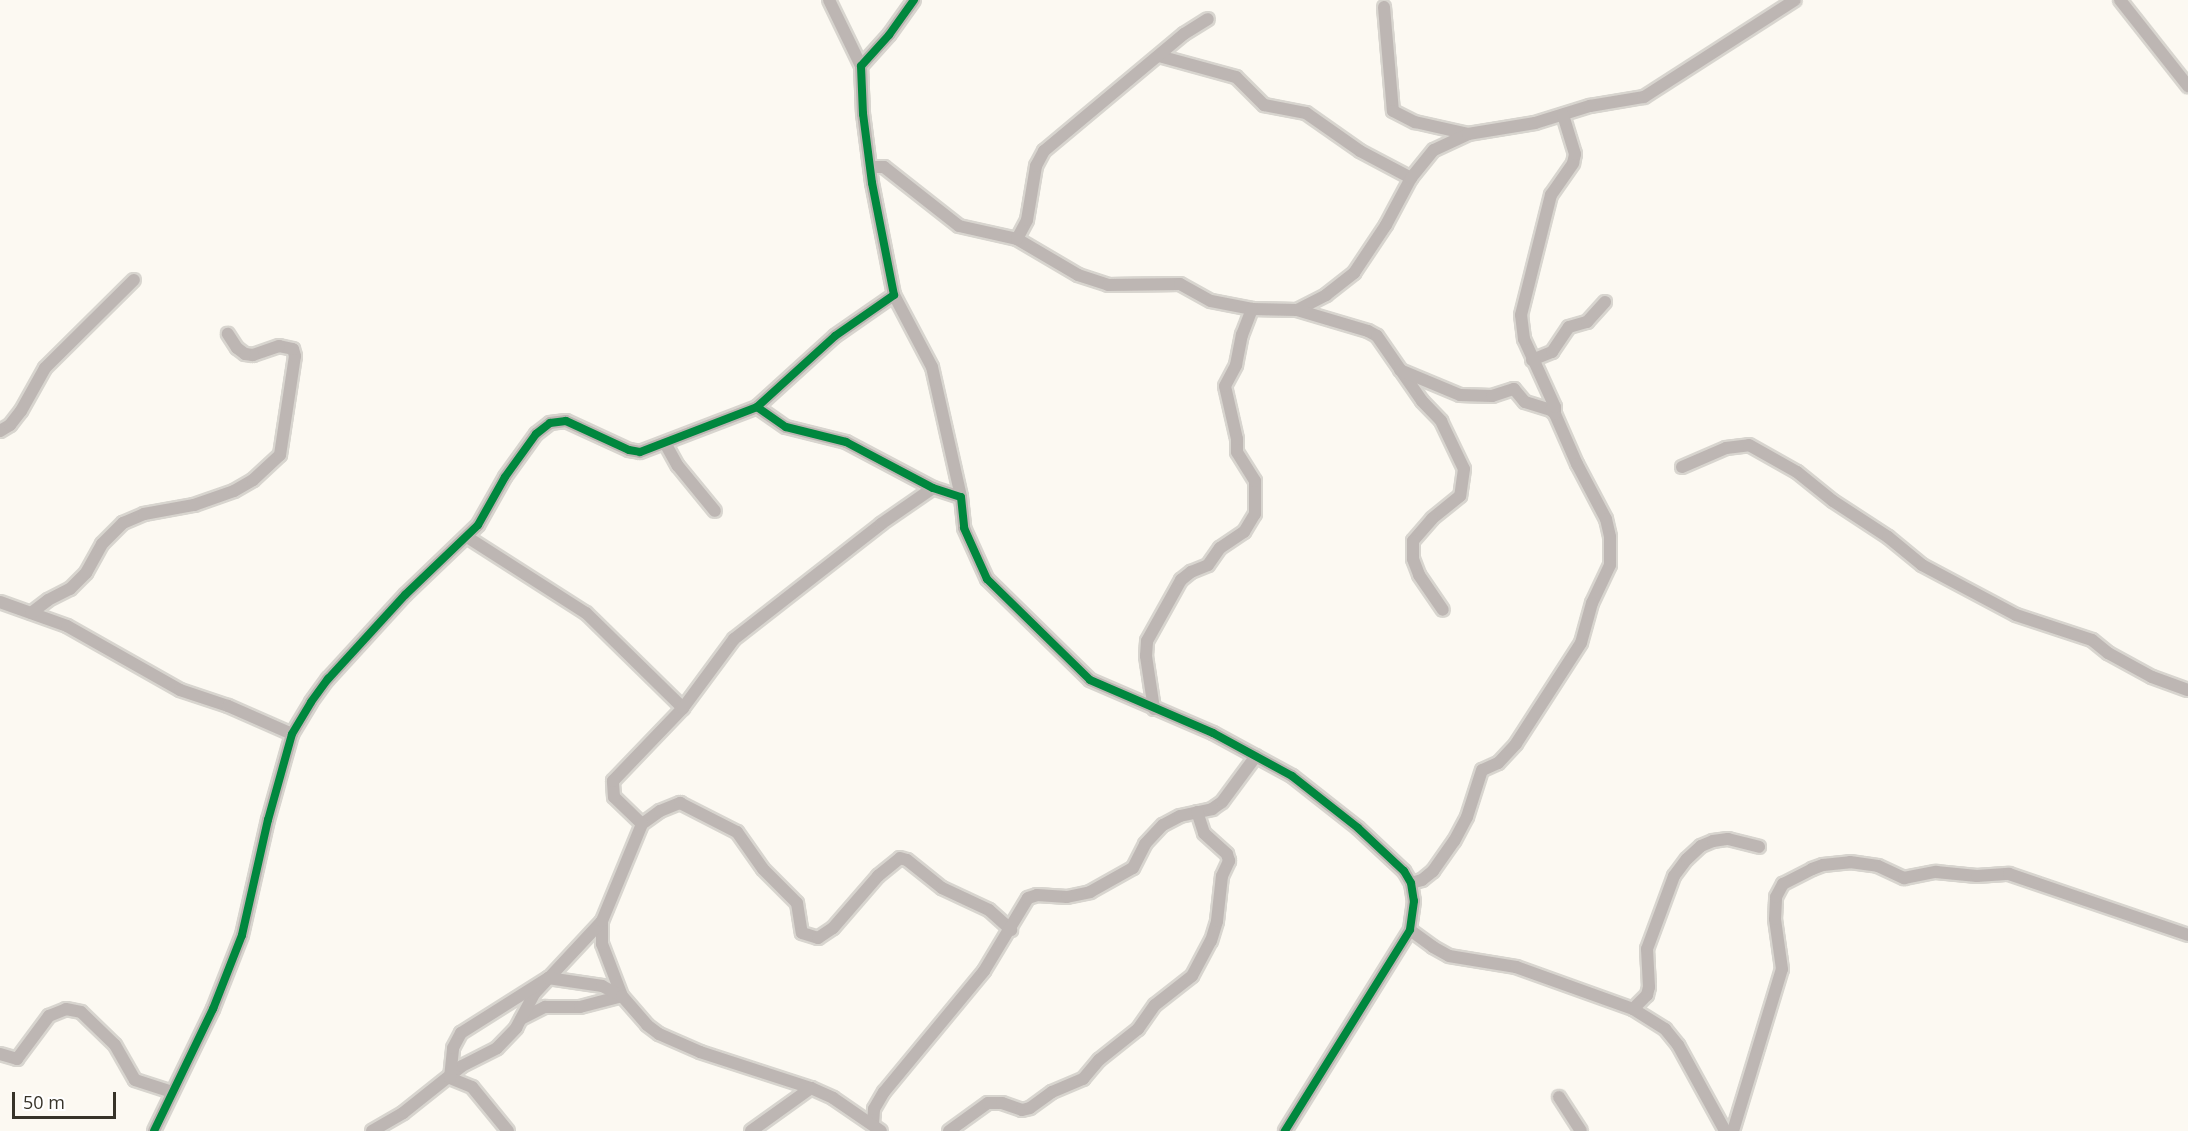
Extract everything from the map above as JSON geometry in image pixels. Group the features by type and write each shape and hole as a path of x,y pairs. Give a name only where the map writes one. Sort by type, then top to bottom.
{"street":[{"path":"829,0 861,66 862,114 872,183 894,295 932,367 961,497 964,528 987,579 1090,680 1213,733 1292,776 1358,828 1404,871 1411,883 1414,901 1410,930 1285,1131"},
{"path":"861,66 914,0"},
{"path":"1297,310 1326,295 1354,273 1386,225 1411,178 1434,150 1468,134 1535,123 1590,106 1644,97 1795,0"},
{"path":"2120,0 2188,86"},
{"path":"1384,8 1394,111 1415,122 1442,126 1468,134"},
{"path":"1017,239 1026,220 1036,166 1044,151 1184,34 1208,20"},
{"path":"1160,56 1236,77 1264,105 1306,114 1360,151 1411,178"},
{"path":"1411,883 1422,880 1433,871 1467,817 1482,770 1498,763 1516,744 1581,643 1592,603 1610,565 1610,537 1606,519 1577,464 1555,407 1532,360 1524,339 1521,315 1551,195 1573,163 1575,154 1563,115"},
{"path":"871,167 884,168 959,226 1017,239 1078,275 1108,285 1180,284 1211,301 1252,309 1297,310 1368,330 1377,336 1422,401 1441,421 1464,469 1460,496 1432,519 1413,541 1413,560 1419,575 1443,610"},
{"path":"0,431 10,425 21,411 45,368 134,280"},
{"path":"154,1131 213,1009 242,935 268,820 292,734 310,702 328,679 405,595 477,525 505,477 536,434 550,423 566,421 629,450 640,452 757,407 835,336 894,295"},
{"path":"1532,360 1552,352 1569,327 1587,322 1605,302"},
{"path":"1154,709 1146,656 1147,641 1181,580 1191,572 1208,565 1220,548 1244,532 1255,514 1255,481 1237,452 1237,439 1225,386 1236,365 1242,335 1252,309"},
{"path":"31,613 48,600 70,589 86,573 102,544 123,523 144,514 194,505 234,491 253,480 280,455 295,356 293,349 279,346 253,355 245,354 237,348 228,334"},
{"path":"1400,370 1460,395 1492,396 1514,389 1525,402 1556,414"},
{"path":"757,407 786,427 846,442 933,488 961,497"},
{"path":"665,442 678,466 715,511"},
{"path":"1682,467 1726,448 1749,445 1797,472 1833,501 1888,537 1922,565 2016,615 2092,640 2108,653 2152,677 2188,690"},
{"path":"642,824 614,797 613,782 683,708 734,639 881,524 933,488"},
{"path":"467,537 586,613 683,708"},
{"path":"0,602 67,626 180,690 228,706 292,734"},
{"path":"877,1128 874,1109 884,1092 984,971 1029,898 1037,895 1067,897 1090,892 1133,868 1145,844 1163,825 1180,816 1212,808 1222,802 1256,756"},
{"path":"372,1131 403,1113 424,1094 450,1078 462,1066 497,1048 521,1019 534,994 602,921 642,824 660,811 680,803 737,832 763,869 797,903 802,933 818,938 833,928 878,876 900,858 907,860 942,888 989,910 1011,930"},
{"path":"949,1131 988,1103 1002,1103 1022,1110 1030,1108 1052,1092 1083,1078 1099,1060 1138,1029 1155,1005 1192,975 1210,941 1217,921 1222,876 1229,861 1227,854 1204,833 1197,812"},
{"path":"1633,1009 1647,995 1647,949 1674,876 1686,858 1701,846 1728,839 1759,847"},
{"path":"1733,1131 1782,969 1775,919 1776,897 1783,884 1812,869 1823,865 1850,862 1878,866 1904,878 1936,872 1977,876 2009,874 2188,935"},
{"path":"602,921 602,944 622,996 647,1025 659,1034 700,1052 833,1098 877,1128"},
{"path":"1410,930 1449,956 1516,967 1633,1009 1665,1029 1678,1045 1725,1131"},
{"path":"450,1078 453,1048 461,1033 548,978 602,986 622,996"},
{"path":"521,1019 545,1007 580,1007 622,996"},
{"path":"0,1054 17,1059 49,1016 66,1009 81,1012 115,1045 135,1080 172,1092"},
{"path":"450,1078 472,1087 508,1131"},
{"path":"750,1131 811,1089"},
{"path":"1559,1097 1581,1131"}],"cycle path":[{"path":"154,1131 213,1009 242,935 268,820 292,734 328,679 405,595 478,525 505,477 536,434 550,423 566,421 629,450 640,452 757,407 835,336 894,295 872,183 863,114 861,66 889,35 914,0"},
{"path":"757,407 786,427 846,442 933,488 961,497 964,528 987,579 1090,680 1213,733 1292,776 1358,828 1404,871 1411,883 1414,901 1410,930 1285,1131"}]}
